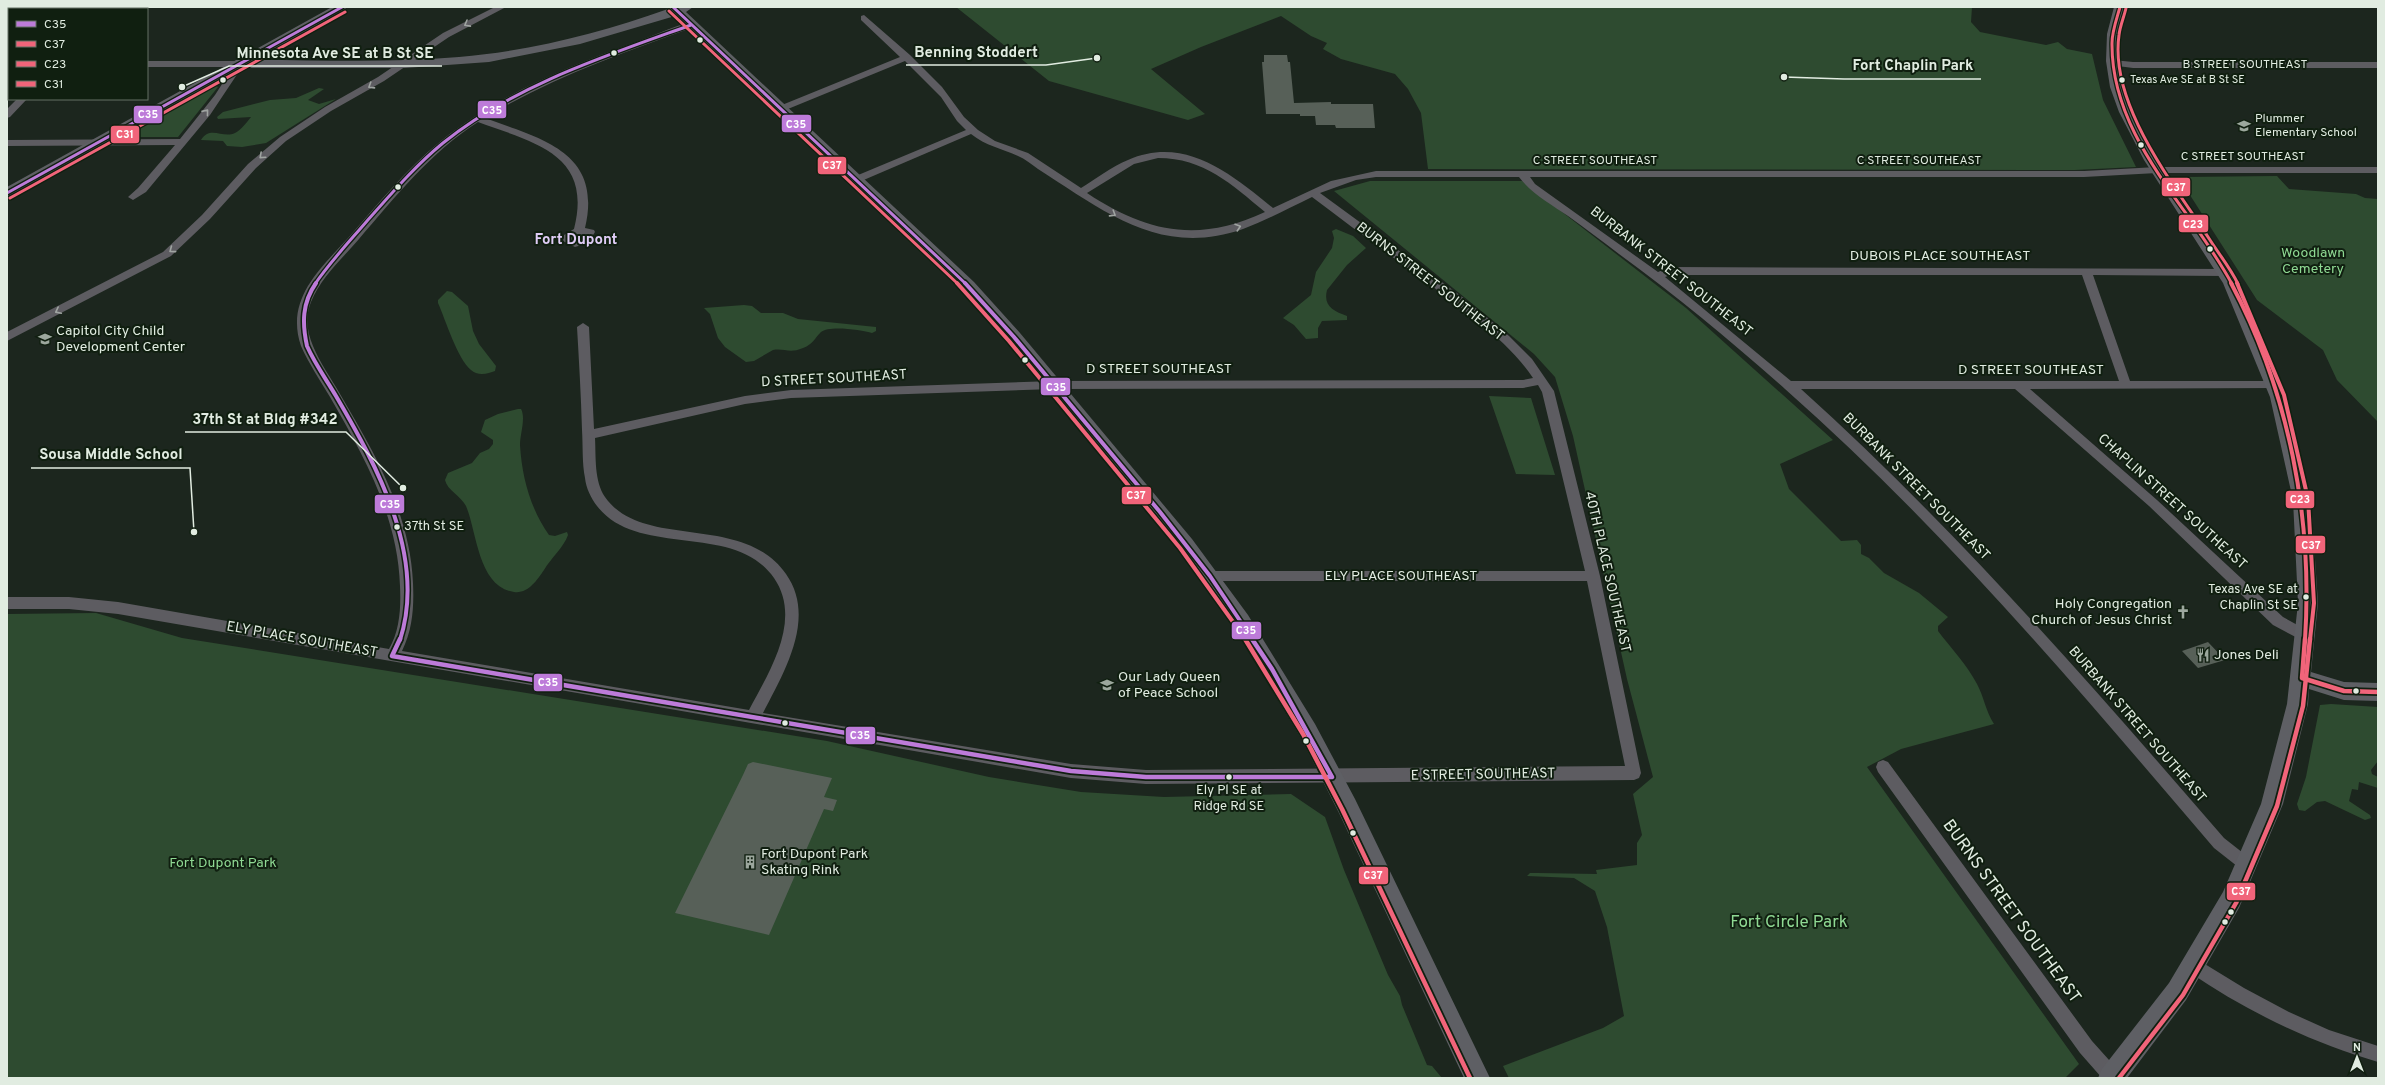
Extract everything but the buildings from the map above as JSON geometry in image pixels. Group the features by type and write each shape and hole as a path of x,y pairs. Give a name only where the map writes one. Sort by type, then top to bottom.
{"main road":[{"path":"7,192 336,7"},
{"path":"236,64 342,7"},
{"path":"2112,1077 2168,1007 2195,966 2221,920 2247,865 2275,796 2294,726 2302,678 2307,637 2308,559 2304,514 2294,455 2275,385 2249,321 2224,272 2157,170 2127,117 2116,83 2113,62 2113,36 2120,7"},
{"path":"236,64 404,64 465,61 542,50 595,37 679,8 691,25 968,286 1054,385 1160,512 1210,576 1272,669 1332,776 1477,1078"},
{"path":"2302,678 2344,691 2378,692"}],"street":[{"path":"7,338 167,254 206,217 252,166 280,142 404,64 451,32 502,7"},
{"name":"C STREET SOUTHEAST","path":"864,18 907,57 947,98 964,124 975,132 995,145 1021,153 1080,193 1128,222 1158,231 1180,234 1203,234 1229,230 1272,212 1312,192 1347,178 1365,175 2084,174 2157,170 2378,170"},
{"path":"392,656 403,633 407,598 405,556 397,523 387,492 372,461 306,344 302,330 303,314 307,298 318,280 412,173 443,144 478,119 508,100 560,74 691,25"},
{"path":"780,109 907,57"},
{"name":"B STREET SOUTHEAST","path":"2113,62 2133,65 2378,65"},
{"path":"133,197 142,190 229,82 236,64 148,64"},
{"path":"7,115 21,100"},
{"path":"478,119 549,148 569,163 577,174 584,194 579,231"},
{"path":"858,183 975,132"},
{"path":"7,143 181,142"},
{"path":"1080,193 1137,159 1153,155 1173,155 1191,157 1206,162 1272,212"},
{"name":"BURBANK STREET SOUTHEAST","path":"1522,174 1531,186 1657,276 1788,385 1878,468 1961,551 2063,663 2219,843 2247,865"},
{"name":"BURNS STREET SOUTHEAST","path":"1312,192 1461,302 1517,350 1540,380"},
{"path":"2086,271 2126,385"},
{"name":"DUBOIS PLACE SOUTHEAST","path":"1657,276 1670,272 2224,272"},
{"path":"583,327 593,485 602,504 613,514 627,522 643,528 740,546 766,560 784,579 792,604 792,627 786,645 753,718"},
{"name":"D STREET SOUTHEAST","path":"589,435 773,396 1054,385 1523,384 1540,380"},
{"name":"40TH PLACE SOUTHEAST","path":"1540,380 1548,391 1593,576 1634,773"},
{"name":"D STREET SOUTHEAST","path":"1788,385 2275,385"},
{"name":"CHAPLIN STREET SOUTHEAST","path":"2018,385 2153,503 2278,621 2307,637"},
{"name":"ELY PLACE SOUTHEAST","path":"1210,576 1593,576"},
{"name":"ELY PLACE SOUTHEAST","path":"7,603 69,603 102,606 753,718 1090,773 1146,776 1332,776"},
{"name":"BURNS STREET SOUTHEAST","path":"1882,767 2086,1047 2112,1077"},
{"name":"E STREET SOUTHEAST","path":"1332,776 1634,773"},
{"path":"2195,966 2244,998 2282,1019 2328,1038 2378,1054"}],"green space":[{"path":"956,7 1972,7 1971,22 1980,32 2046,45 2058,42 2067,49 2092,54 2103,100 2136,167 2075,170 1428,169 1421,113 1408,89 1395,74 1341,59 1323,49 1327,43 1311,36 1281,16 1201,47 1151,69 1205,114 1188,120 1049,81"},
{"path":"215,85 218,87 178,137 124,137 126,133"},
{"path":"319,88 324,89 308,100 319,104 336,99 266,143 242,147 227,146 223,141 201,140 208,133 226,135 235,133 242,128 251,117 218,119 217,117 223,112 270,100 296,98"},
{"name":"Woodlawn Cemetery","path":"2277,176 2289,189 2356,194 2365,198 2378,199 2378,422 2337,380 2323,350 2257,300 2181,181 2184,177"},
{"name":"Fort Circle Park","path":"1370,181 1522,181 1686,308 1833,440 1780,464 1789,489 1841,541 1857,540 1861,545 1861,554 1869,558 1884,573 1919,593 1948,617 1938,626 1938,631 1964,663 1973,677 1994,724 1901,749 1867,767 2079,1064 2065,1078 1509,1078 1503,1066 1603,1028 1624,1016 1607,927 1595,891 1574,878 1527,876 1530,873 1597,874 1596,870 1637,865 1637,843 1642,835 1633,794 1653,777 1627,679 1573,436 1555,377 1534,354 1334,191"},
{"path":"1336,229 1353,236 1366,248 1347,265 1327,290 1326,300 1330,307 1333,310 1347,316 1347,320 1322,321 1318,328 1318,338 1306,339 1294,325 1283,318 1311,295 1316,272 1332,248 1334,238 1332,231"},
{"path":"447,291 452,292 468,306 473,331 479,344 496,366 495,371 486,374 473,372 461,357 452,339 438,303 438,300"},
{"path":"744,305 752,306 761,313 783,313 798,319 876,327 876,331 872,333 838,328 825,330 806,347 794,351 773,350 754,361 746,362 725,347 718,338 710,314 704,308"},
{"path":"1489,396 1531,398 1555,475 1516,474"},
{"path":"521,409 523,417 520,445 521,457 525,480 532,503 542,525 549,535 555,536 567,532 568,535 564,544 532,586 524,591 514,592 502,588 493,580 486,569 466,506 464,502 448,487 445,480 448,473 472,463 480,453 489,449 493,444 493,440 481,432 485,420 498,414"},
{"name":"Fort Dupont Park","path":"96,613 182,638 827,741 989,777 1081,792 1164,797 1291,794 1325,817 1344,870 1388,975 1400,996 1402,1005 1427,1065 1432,1066 1442,1078 7,1078 7,614"},
{"path":"2331,704 2378,707 2378,761 2371,770 2372,774 2378,777 2378,788 2359,782 2358,790 2352,789 2349,801 2370,815 2371,818 2365,820 2325,801 2317,802 2305,811 2299,810 2297,804 2306,777 2320,705"}],"transit line":[{"name":"C35","path":"7,193 342,7"},
{"name":"C35","path":"673,7 968,286 1014,337 1160,512 1210,576 1272,669 1332,777"},
{"name":"C23","path":"2120,7 2112,42 2114,73 2121,102 2133,130 2148,157 2201,234 2224,270 2236,293 2263,352 2277,392 2288,432 2302,513 2305,554 2306,595 2302,678"},
{"name":"C37","path":"2119,1078 2183,995 2236,903 2277,806 2303,706 2314,603 2308,499 2284,395 2236,280 2157,157 2131,110 2123,85 2119,61 2119,35 2126,8"},
{"name":"C37","path":"669,11 964,290 1009,341 1180,548 1236,624 1303,734 1342,809 1470,1078"},
{"name":"C31","path":"10,198 345,12"},
{"name":"C35","path":"392,656 400,639 406,604 407,586 399,535 392,511 373,464 307,346 303,330 303,314 313,287 331,263 408,177 444,143 472,123 501,104 562,74 627,48 691,25"},
{"name":"C35","path":"392,656 1071,771 1146,777 1332,777"},
{"name":"C23","path":"2302,678 2344,691 2378,692"}],"place":[{"name":"Benning Stoddert","path":"1097,58"},
{"name":"Fort Chaplin Park","path":"1784,77"},
{"name":"Texas Ave SE at B St SE","path":"2122,80"},
{"name":"Minnesota Ave SE at B St SE","path":"182,87"},
{"name":"Plummer Elementary School","path":"2244,126"},
{"name":"Capitol City Child Development Center","path":"45,339"},
{"name":"37th St at Bldg #342","path":"403,488"},
{"name":"37th St SE","path":"397,527"},
{"name":"Sousa Middle School","path":"194,532"},
{"name":"Texas Ave SE at Chaplin St SE","path":"2306,597"},
{"name":"Holy Congregation Church of Jesus Christ","path":"2183,612"},
{"name":"Jones Deli","path":"2203,655"},
{"name":"Our Lady Queen of Peace School","path":"1107,685"},
{"name":"Ely Pl SE at Ridge Rd SE","path":"1229,777"},
{"name":"Fort Dupont Park Skating Rink","path":"750,862"}],"district":[{"name":"Fort Dupont","path":"576,240"}]}
